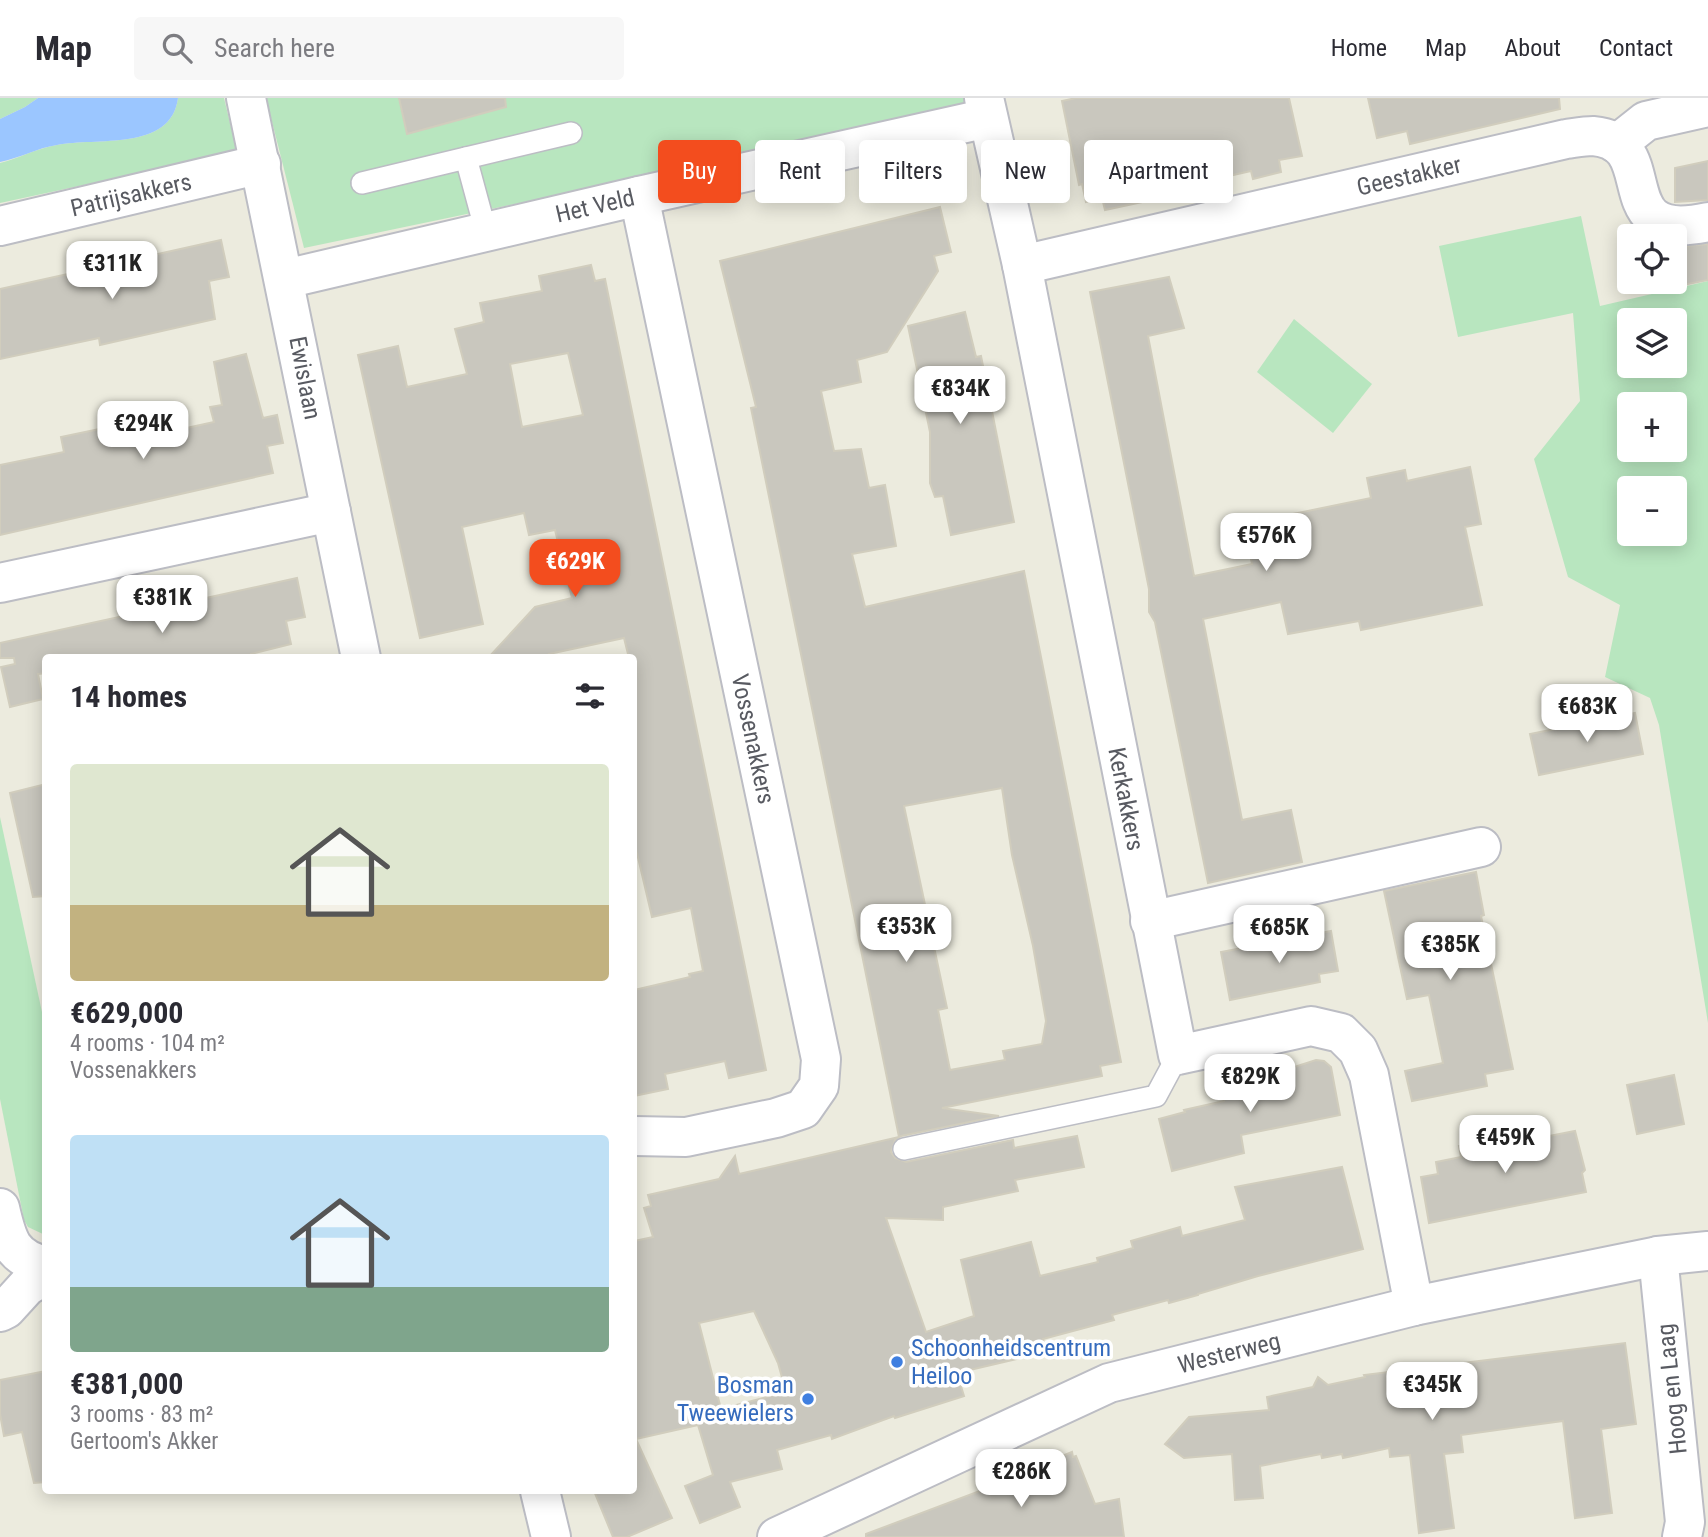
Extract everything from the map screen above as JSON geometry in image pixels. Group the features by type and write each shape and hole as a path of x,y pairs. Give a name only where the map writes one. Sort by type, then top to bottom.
{"street":[{"name":"Ewislaan","path":"246,98 360,654"},
{"path":"1708,107 1646,121 1616,144 1633,164 1642,204 1654,218 1665,225 1685,227 1708,222"},
{"name":"Het Veld","path":"285,279 639,196 986,108"},
{"name":"Kerkakkers","path":"986,108 1022,265 1178,1055"},
{"name":"Geestakker","path":"1022,265 1566,139 1593,136 1616,144"},
{"name":"Patrijsakkers","path":"0,226 261,164"},
{"name":"Vossenakkers","path":"637,1136 686,1137 776,1118 803,1109 819,1086 821,1059 639,196"},
{"path":"0,583 331,512"},
{"path":"1150,921 1481,847"},
{"path":"1178,1055 1311,1026 1341,1033 1358,1050 1369,1075 1413,1306"},
{"path":"0,1208 7,1238 27,1262 42,1265"},
{"name":"Westerweg","path":"777,1537 1109,1383 1413,1306 1658,1256 1708,1251"},
{"name":"Hoog en Laag","path":"1658,1256 1692,1526"},
{"path":"0,1312 27,1286 42,1277"},
{"path":"541,1494 551,1537"}],"lane":[{"path":"362,183 570,132"},
{"path":"466,158 486,232"},
{"path":"904,1149 1156,1096 1178,1055"}],"green space":[{"path":"0,98 38,98 0,119"},
{"path":"178,98 224,98 237,152 0,203 0,163 50,146 129,139 147,134 162,127 172,115"},
{"path":"266,98 969,98 962,111 823,140 755,140 755,154 741,157 741,140 658,140 658,174 304,248"},
{"path":"1581,216 1600,306 1652,294 1687,294 1687,286 1708,281 1708,1023 1659,725 1650,698 1605,677 1620,605 1568,577 1534,459 1580,401 1573,313 1458,337 1439,246"},
{"path":"1294,319 1372,384 1333,433 1257,372"},
{"path":"0,817 42,1012 42,1234 28,1227 24,1220 0,1099"}],"water":[{"path":"38,98 178,98 172,115 162,127 147,134 129,139 57,145 0,162 0,119"}],"building":[{"path":"399,98 505,98 506,107 407,134"},
{"path":"1076,98 1289,98 1302,156 1279,160 1281,172 1253,179 1251,171 1233,175 1233,140 1084,140 1084,193 1082,184 1079,185 1062,101"},
{"path":"1368,98 1559,98 1560,109 1410,144 1407,131 1377,138"},
{"path":"1708,161 1708,200 1675,202 1675,168"},
{"path":"1103,203 1138,203 1105,210"},
{"path":"940,207 951,252 934,256 938,271 887,352 857,360 861,382 821,391 834,451 861,449 869,488 885,485 896,546 852,554 865,607 1024,571 1121,1062 1100,1066 1102,1076 942,1108 999,1116 901,1136 895,1140 891,1152 895,1158 906,1162 1013,1140 1014,1148 1077,1136 1084,1167 1015,1180 1018,1191 943,1207 943,1220 886,1218 926,1332 974,1316 961,1260 1031,1242 1040,1276 1098,1262 1097,1258 1133,1248 1131,1241 1180,1227 1182,1236 1245,1220 1235,1187 1342,1167 1363,1249 1258,1276 1169,1303 1168,1300 1112,1315 1114,1320 1043,1339 1046,1352 957,1373 964,1396 895,1418 894,1416 832,1439 831,1435 777,1450 782,1469 730,1482 740,1507 700,1523 685,1486 713,1475 698,1425 637,1439 637,1240 653,1237 644,1208 651,1206 648,1195 719,1179 735,1156 739,1174 899,1137 751,408 756,407 720,261","holes":["1002,788 1012,855 1033,946 1046,1021 1042,1044 1003,1051 1005,1060 950,1070 938,1010 947,1008 904,806","754,1311 778,1363 786,1392 721,1409 699,1323"]},
{"path":"221,240 229,277 209,281 215,319 100,345 99,338 0,359 0,289"},
{"path":"1708,244 1708,280 1687,284 1687,246"},
{"path":"591,265 595,281 605,279 766,1070 729,1078 725,1061 665,1074 668,1089 637,1095 637,989 690,977 689,974 703,971 691,908 652,917 637,853 637,654 628,654 624,638 549,654 492,654 535,607 572,598 555,530 529,535 524,513 462,527 483,624 420,638 358,355 398,346 407,387 467,374 455,329 484,322 480,303 542,291 539,276","holes":["568,353 583,415 522,427 510,364"]},
{"path":"1169,277 1184,328 1148,336 1194,576 1252,564 1244,524 1371,498 1367,478 1405,470 1407,481 1470,467 1481,524 1465,527 1482,605 1361,630 1359,621 1288,634 1281,602 1203,619 1242,820 1291,810 1302,862 1208,883 1155,622 1149,612 1149,589 1090,292"},
{"path":"965,312 976,357 981,356 1014,522 951,535 943,496 935,497 930,483 930,432 908,326"},
{"path":"246,354 263,418 277,415 283,443 267,446 273,473 0,535 0,465 64,452 61,437 133,422 136,439 214,422 210,407 222,405 214,362"},
{"path":"297,578 305,617 286,621 291,644 251,654 42,654 42,674 38,674 42,699 10,707 1,667 15,664 14,658 0,658 0,643"},
{"path":"1635,713 1643,754 1539,775 1530,734"},
{"path":"42,785 42,896 33,897 10,793"},
{"path":"1476,872 1484,915 1481,916 1513,1069 1485,1074 1487,1086 1412,1101 1405,1071 1443,1063 1429,995 1407,999 1384,891"},
{"path":"1331,931 1338,971 1319,974 1320,982 1230,1000 1221,952"},
{"path":"1316,1060 1324,1061 1331,1067 1340,1115 1241,1135 1244,1153 1172,1171 1159,1119 1224,1101 1222,1090"},
{"path":"1674,1075 1684,1124 1637,1134 1627,1085"},
{"path":"1533,1131 1534,1139 1575,1131 1585,1170 1582,1173 1586,1192 1429,1223 1421,1177 1438,1174 1436,1162 1461,1157 1459,1146"},
{"path":"1625,1343 1636,1424 1601,1429 1612,1513 1575,1518 1563,1421 1461,1435 1463,1452 1444,1454 1454,1528 1419,1533 1410,1455 1390,1457 1389,1448 1343,1458 1342,1454 1322,1458 1321,1454 1260,1466 1263,1498 1235,1500 1232,1454 1184,1458 1165,1444 1189,1417 1269,1410 1267,1397 1313,1387 1318,1377 1328,1385 1365,1377 1364,1375"},
{"path":"42,1372 42,1482 34,1483 22,1432 4,1436 0,1414 0,1380"},
{"path":"637,1441 672,1518 627,1537 613,1537 595,1494 637,1494"},
{"path":"1072,1452 1095,1504 1119,1499 1124,1537 866,1537 866,1534 1009,1480 1008,1478"}],"place":[{"name":"Schoonheidscentrum Heiloo","path":"897,1362"},
{"name":"Bosman Tweewielers","path":"808,1399"}]}
